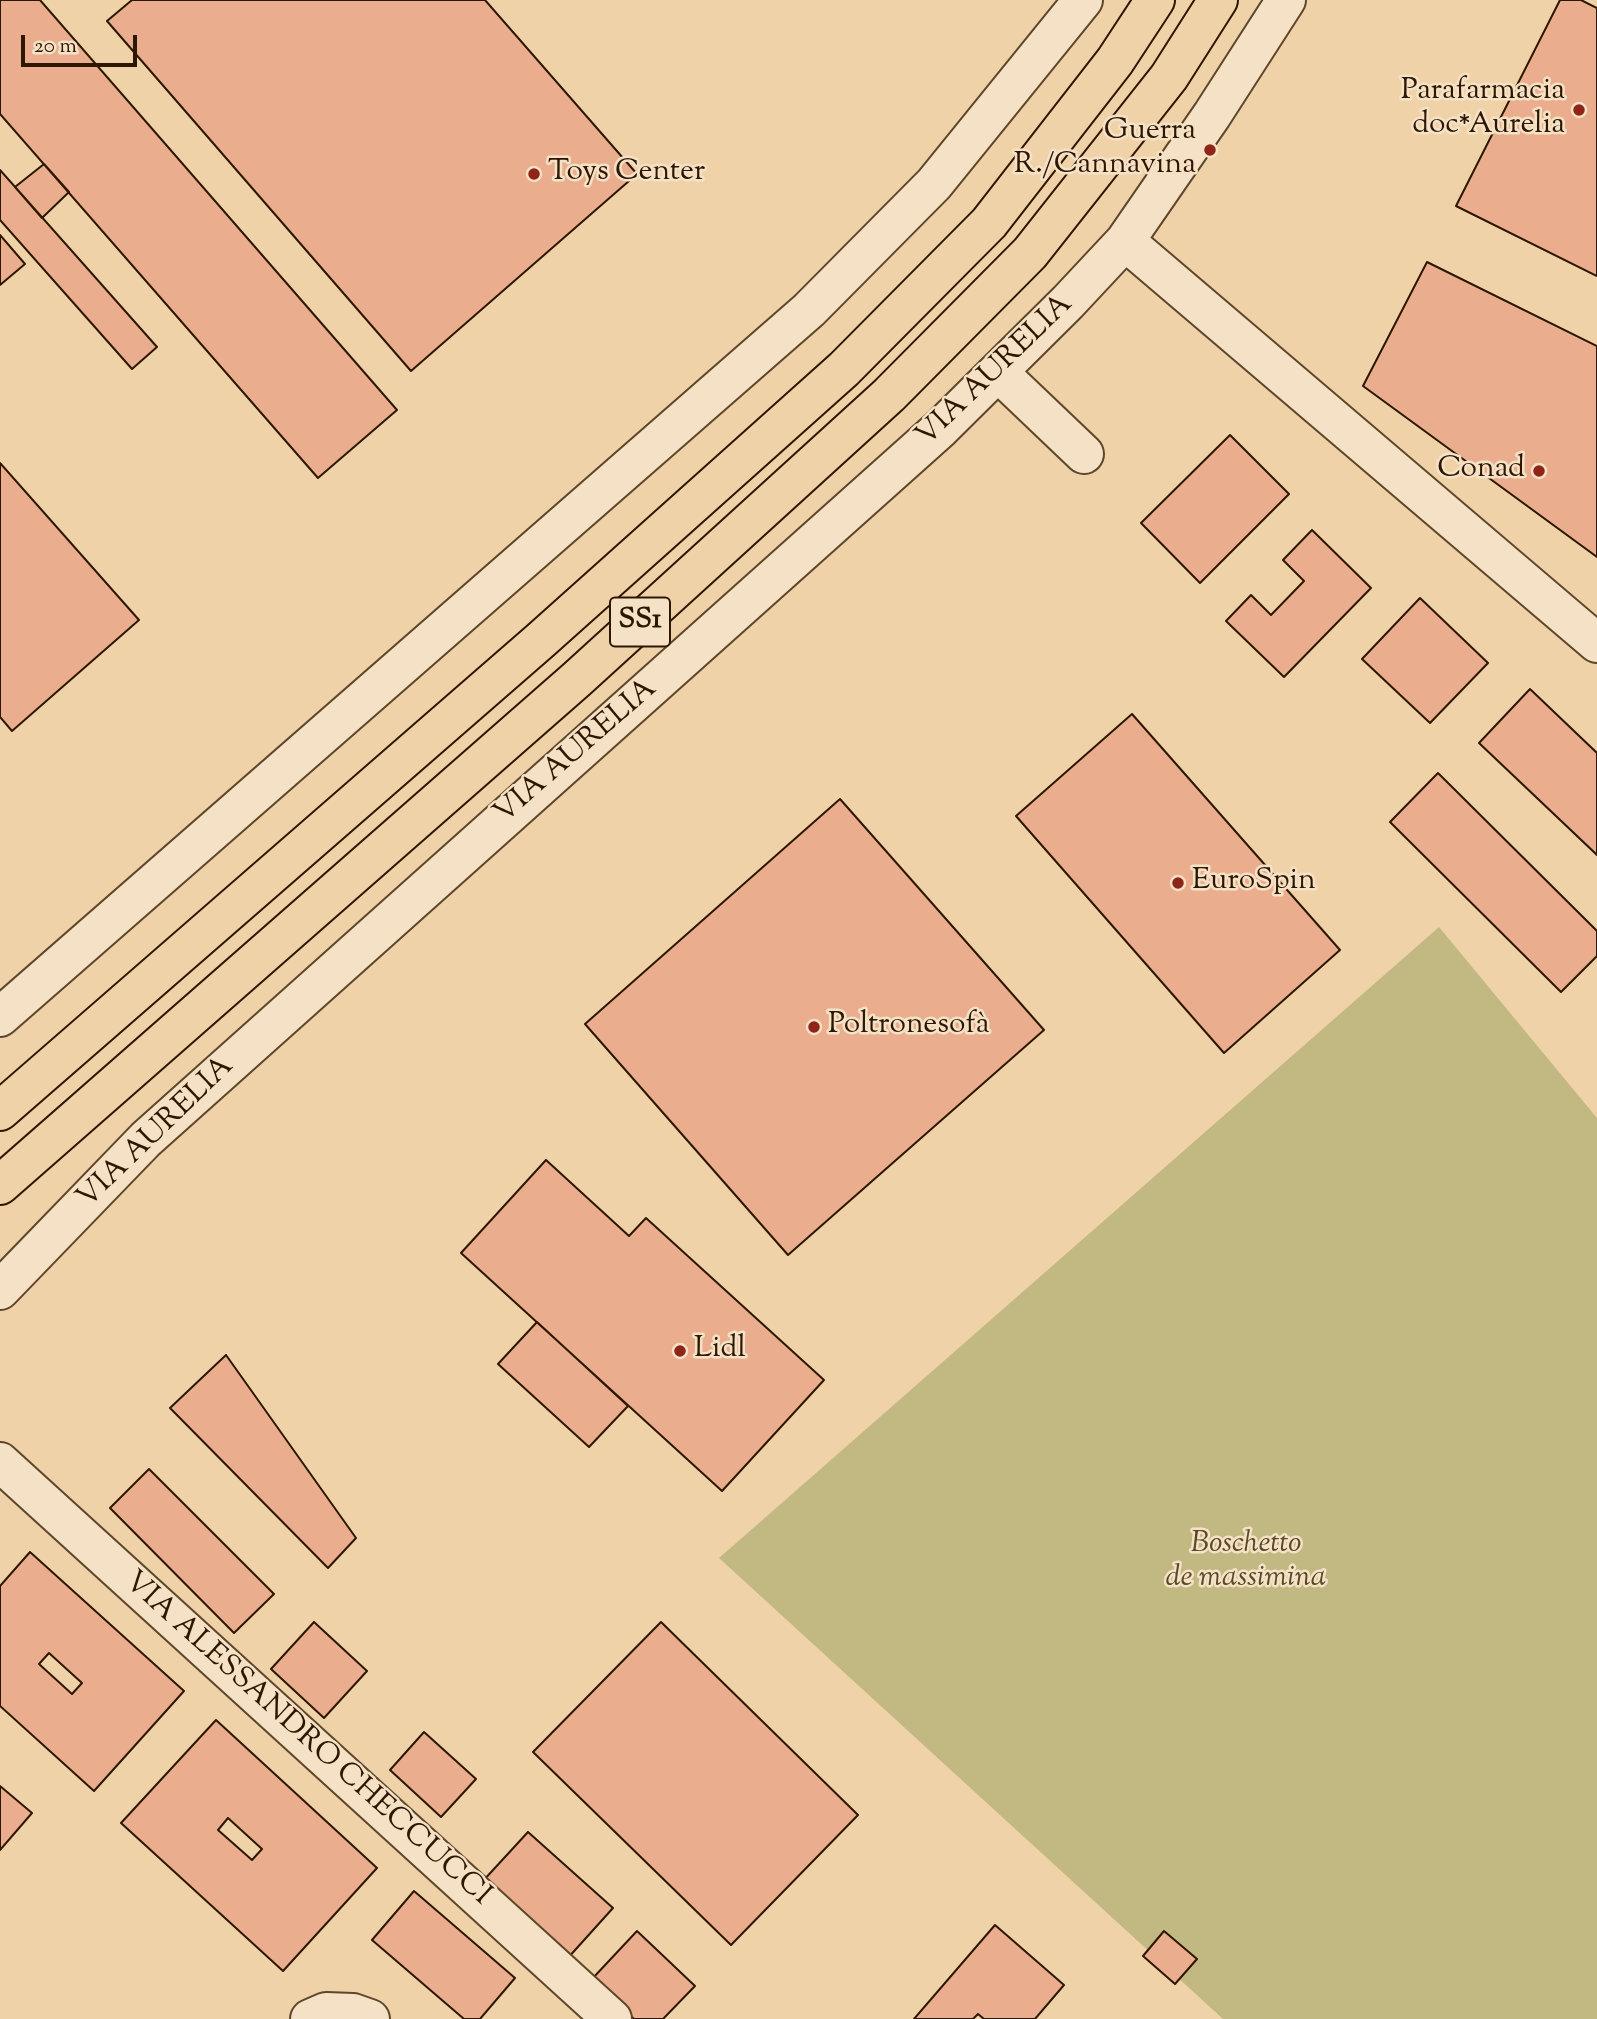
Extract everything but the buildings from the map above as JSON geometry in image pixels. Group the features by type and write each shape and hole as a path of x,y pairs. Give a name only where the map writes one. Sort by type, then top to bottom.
{"highway":[{"name":"SS1","path":"0,1111 541,640 844,369 989,223 1115,61 1155,0"},
{"name":"VIA AURELIA","path":"0,1185 577,679 889,395 1030,253 1169,77 1218,0"}],"street":[{"path":"0,1017 809,310 934,184 1083,0"},
{"name":"VIA AURELIA","path":"0,1290 146,1139 727,621 940,429 998,372 1125,241 1212,115 1286,0"},
{"path":"1125,241 1597,643"},
{"path":"998,372 1084,454"},
{"name":"VIA ALESSANDRO CHECCUCCI","path":"0,1462 612,2019"},
{"path":"310,2019 326,2012 353,2013 370,2019"}],"green space":[{"name":"Boschetto de massimina","path":"1439,927 1597,1118 1597,2019 1223,2019 719,1558"}],"place":[{"name":"Parafarmacia doc*Aurelia","path":"1579,110"},
{"name":"Guerra R./Cannavina","path":"1210,150"},
{"name":"Toys Center","path":"534,174"},
{"name":"Conad","path":"1539,471"},
{"name":"EuroSpin","path":"1178,883"},
{"name":"Poltronesofà","path":"814,1027"},
{"name":"Lidl","path":"680,1351"}]}
